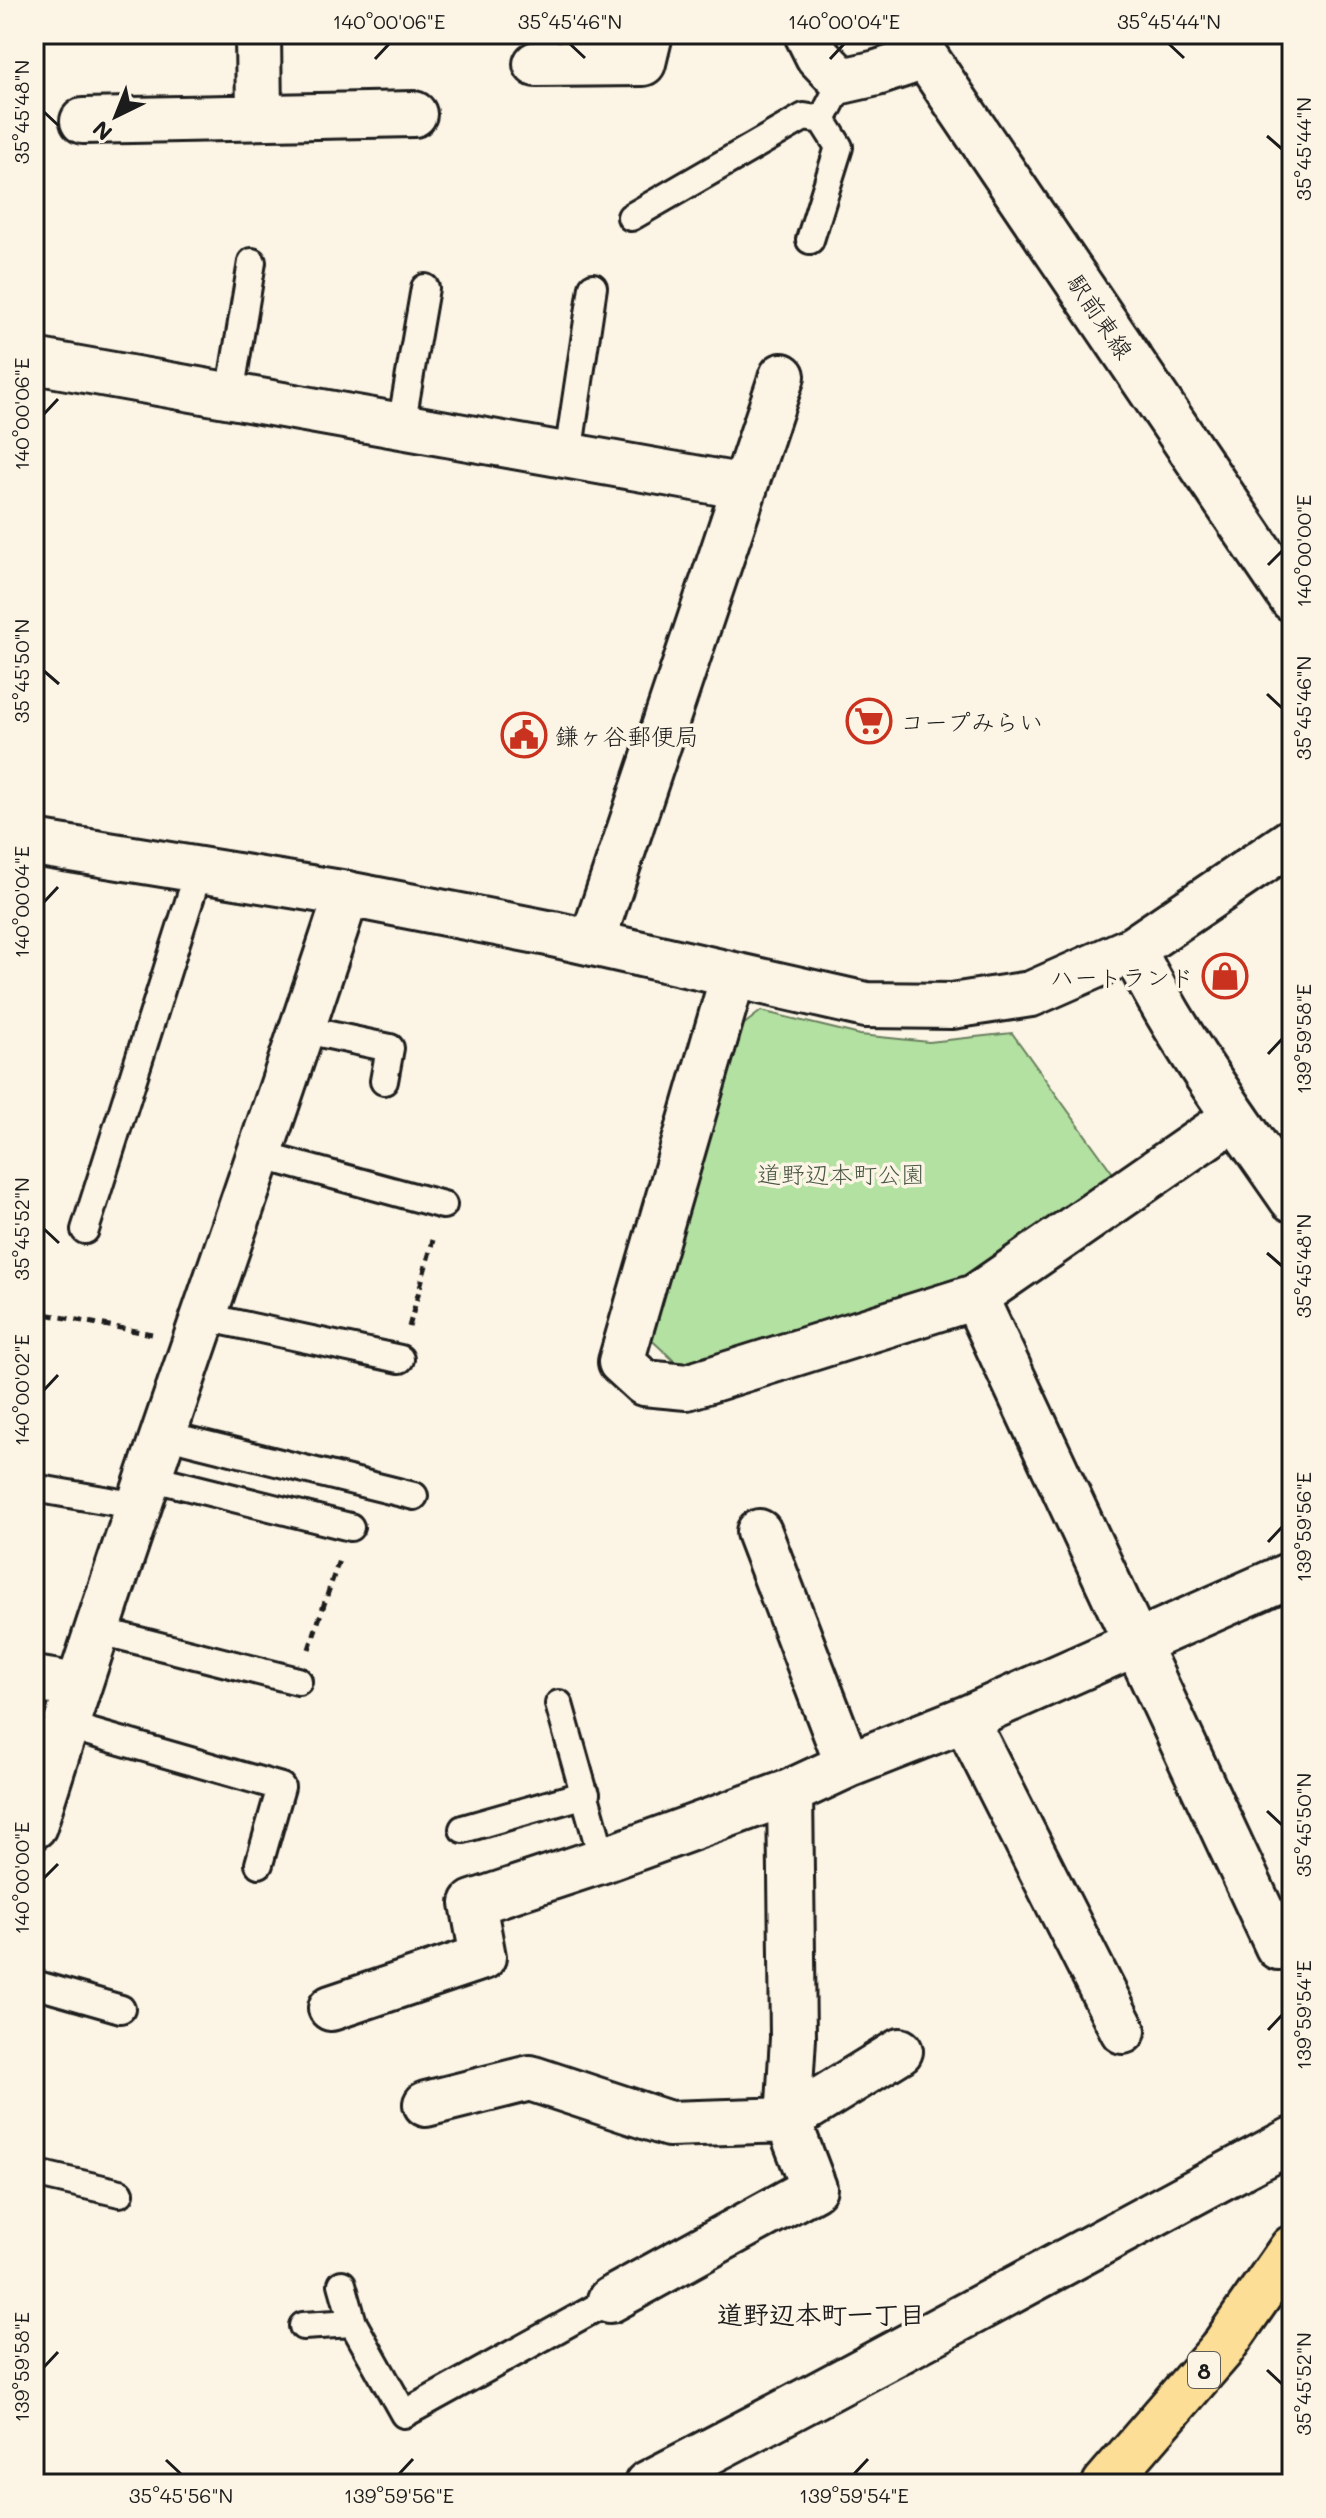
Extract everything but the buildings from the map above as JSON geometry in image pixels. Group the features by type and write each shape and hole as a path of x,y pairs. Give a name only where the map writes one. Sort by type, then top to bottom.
{"main road":[{"name":"8","path":"1105,2484 1221,2350 1292,2248"}],"street":[{"path":"258,34 259,116"},
{"path":"536,64 643,63 650,34"},
{"path":"807,34 818,56 842,81 877,73 918,45"},
{"name":"駅前東線","path":"918,45 1292,599"},
{"path":"83,121 414,114"},
{"path":"34,361 745,487"},
{"path":"592,942 782,376"},
{"path":"34,843 347,894 592,942 866,1005 952,1006 1031,994 1133,949 1292,841"},
{"path":"34,1826 96,1630 347,894"},
{"path":"1133,949 1147,977 1235,1117 1292,1199"},
{"path":"733,976 621,1362 644,1383 687,1387 975,1297 1235,1117"},
{"path":"975,1297 1278,1947"},
{"path":"759,1532 848,1765"},
{"path":"331,2008 483,1957 473,1903 790,1792 848,1765 965,1719 1292,1574"},
{"path":"34,1679 72,1706"},
{"path":"965,1719 1123,2031"},
{"path":"610,2300 814,2188 788,2120 793,2038 790,1792"},
{"path":"426,2104 530,2078 669,2124 788,2120 900,2051"},
{"path":"647,2484 1292,2140"}],"lane":[{"path":"822,120 842,81"},
{"path":"631,217 804,117 822,120 839,147 810,240"},
{"path":"230,395 252,262"},
{"path":"568,455 593,287"},
{"path":"401,426 425,288"},
{"path":"85,1230 199,870"},
{"path":"301,1029 390,1048 384,1081"},
{"path":"260,1155 443,1205"},
{"path":"201,1329 400,1359"},
{"path":"187,1440 414,1496"},
{"path":"259,1504 270,1461"},
{"path":"34,1488 144,1492 259,1504 350,1527"},
{"path":"96,1630 298,1681"},
{"path":"559,1704 603,1860"},
{"path":"72,1706 281,1787 259,1864"},
{"path":"463,1829 586,1794"},
{"path":"34,1984 121,2009"},
{"path":"34,2173 120,2193"},
{"path":"342,2284 353,2323 404,2414 610,2300"},
{"path":"303,2326 353,2323"}],"path":[{"path":"400,1359 443,1205"},
{"path":"34,1312 201,1329"},
{"path":"298,1681 350,1527"}],"green space":[{"name":"道野辺本町公園","path":"761,1011 860,1035 929,1042 1012,1033 1117,1179 966,1278 683,1369 645,1334 743,1025"}],"place":[{"name":"コープみらい","path":"869,721"},
{"name":"鎌ヶ谷郵便局","path":"524,735"},
{"name":"ハートランド","path":"1225,976"}],"district":[{"name":"道野辺本町一丁目","path":"821,2314"}]}
